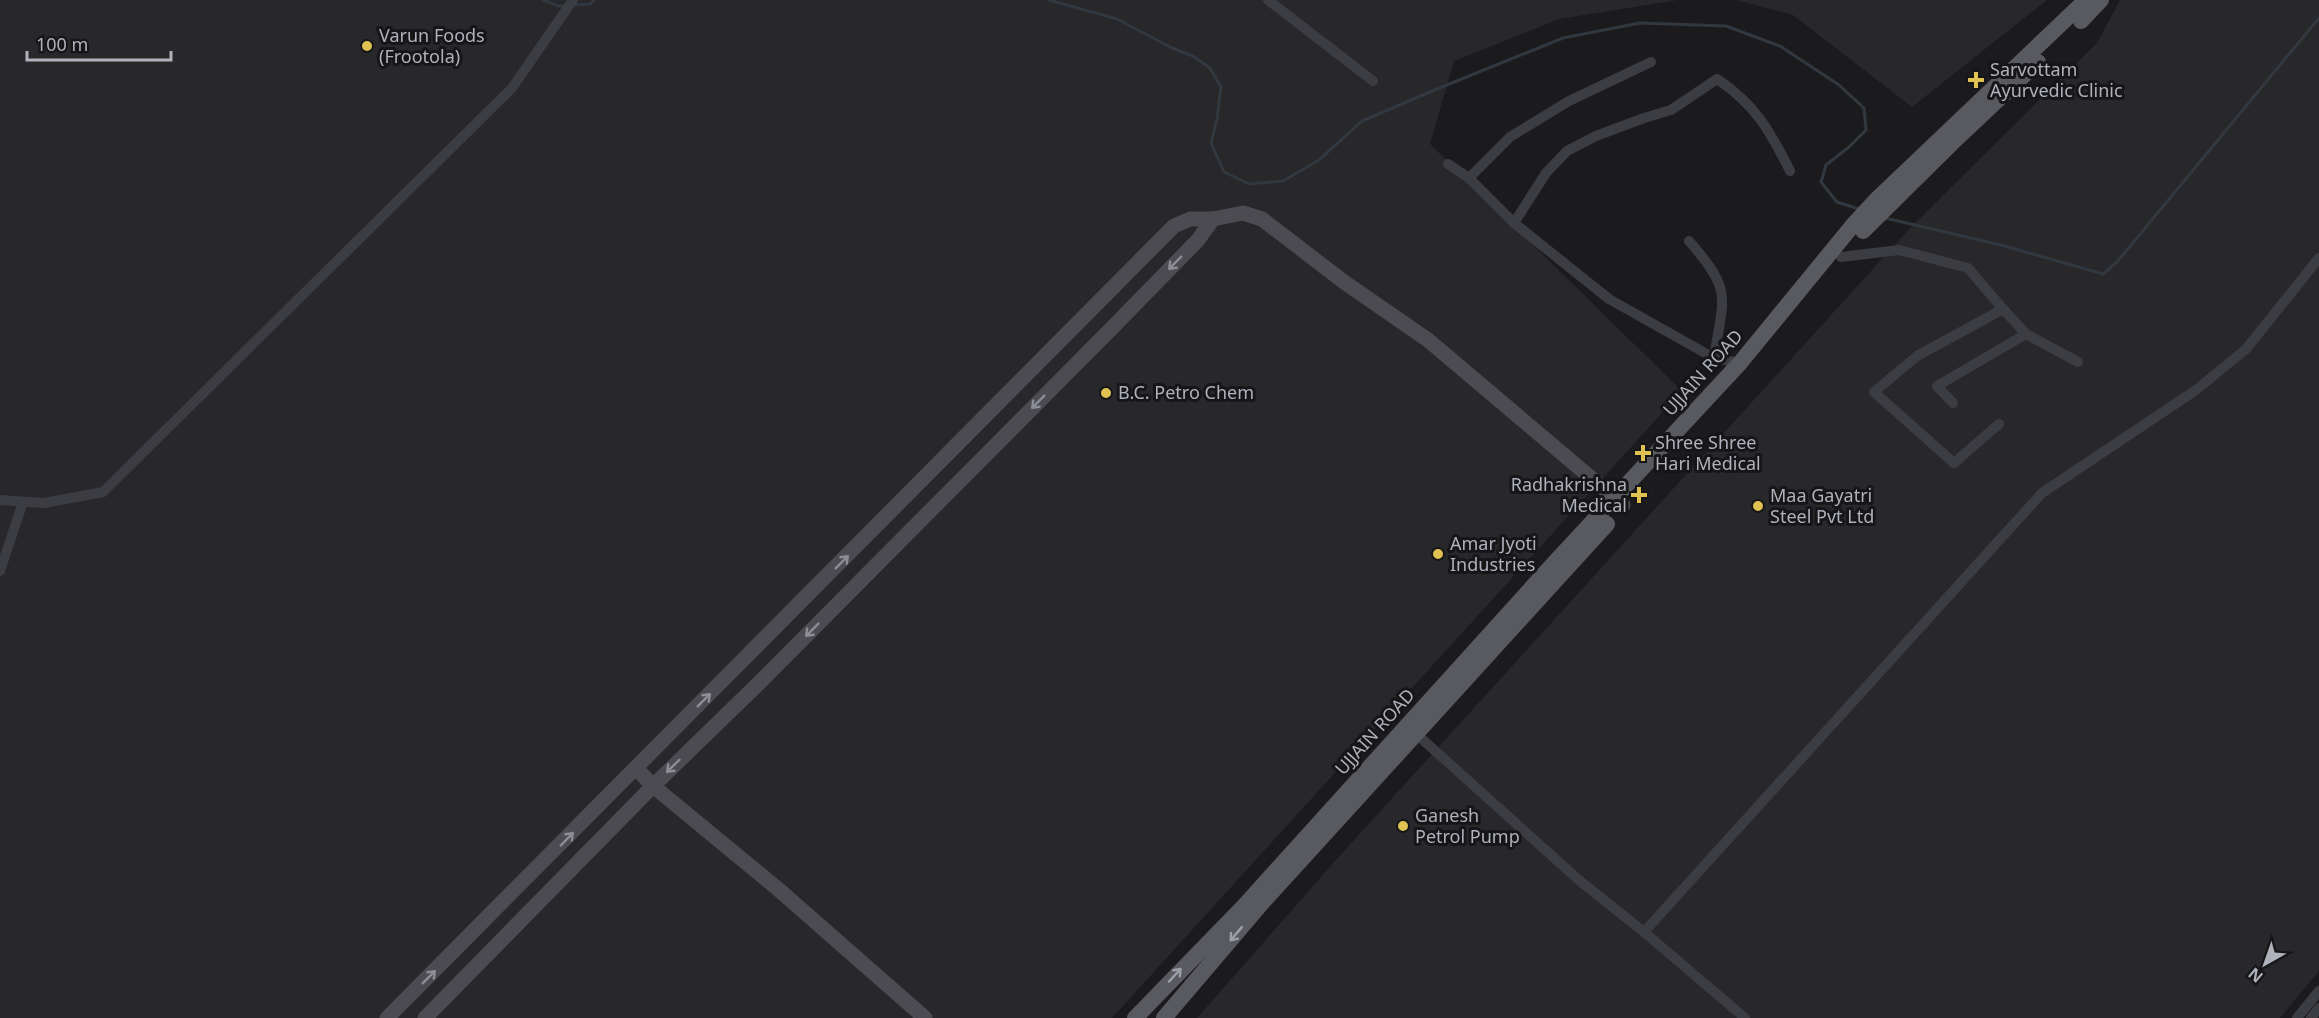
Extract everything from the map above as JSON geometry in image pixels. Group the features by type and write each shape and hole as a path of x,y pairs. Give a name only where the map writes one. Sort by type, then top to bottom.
{"main road":[{"name":"UJJAIN ROAD","path":"1619,502 1881,204 2086,0"},
{"name":"UJJAIN ROAD","path":"1881,204 2085,18 2101,0"},
{"name":"UJJAIN ROAD","path":"1135,1018 1411,730 1619,502 1764,348 1841,257 1858,229"},
{"name":"UJJAIN ROAD","path":"1164,1018 1411,730"}],"street":[{"path":"0,500 44,502 103,492 512,87 558,18 573,0"},
{"path":"1268,0 1373,81"},
{"path":"1469,178 1510,137 1569,101 1651,62"},
{"path":"1514,222 1546,173 1567,151 1615,129 1671,110 1717,79 1751,106 1771,132 1790,171"},
{"path":"1448,164 1469,178 1514,222 1609,299 1714,358 1740,363"},
{"path":"387,1018 1174,226 1190,219 1213,219 1243,213 1262,219 1282,232 1344,282 1428,340 1619,502"},
{"path":"425,1018 653,786 758,684 1108,332 1198,240 1213,219"},
{"path":"1689,242 1714,270 1722,287 1723,312 1714,358"},
{"path":"1841,257 1899,250 1968,268 2026,334 2078,362"},
{"path":"1644,932 2042,493 2196,390 2246,349 2319,258"},
{"path":"1999,424 1954,463 1874,392 1917,356 2003,309"},
{"path":"1953,403 1937,386 2026,334"},
{"path":"0,571 23,502"},
{"path":"1411,730 1580,881 1745,1018"},
{"path":"636,768 653,786 778,889 925,1018"},
{"path":"2297,1018 2319,991"},
{"path":"2311,1018 2319,1008"}],"shaded area":[{"path":"0,0 1678,0 1559,19 1454,61 1430,144 1682,391 1112,1018 0,1018"},
{"path":"1736,0 2047,0 1912,107 1793,15"},
{"path":"2120,0 2319,0 2319,971 2280,1018 1197,1018 1335,861 1911,227 2097,43"}],"waterway":[{"path":"543,0 564,6"},
{"path":"574,5 590,4 594,0"},
{"path":"1049,0 1117,19 1172,48 1193,56 1210,68 1221,87 1211,143 1224,172 1249,184 1283,181 1319,160 1362,121 1563,38 1640,23 1726,26 1780,46 1839,85 1864,108 1866,130 1826,165 1821,182 1837,202 1859,209"},
{"path":"1885,218 2001,245 2103,274 2117,262 2319,18"}],"place":[{"name":"Varun Foods (Frootola)","path":"367,46"},
{"name":"Sarvottam Ayurvedic Clinic","path":"1976,80"},
{"name":"B.C. Petro Chem","path":"1106,393"},
{"name":"Shree Shree Hari Medical","path":"1643,453"},
{"name":"Radhakrishna Medical","path":"1639,495"},
{"name":"Maa Gayatri Steel Pvt Ltd","path":"1758,506"},
{"name":"Amar Jyoti Industries","path":"1438,554"},
{"name":"Ganesh Petrol Pump","path":"1403,826"}]}
